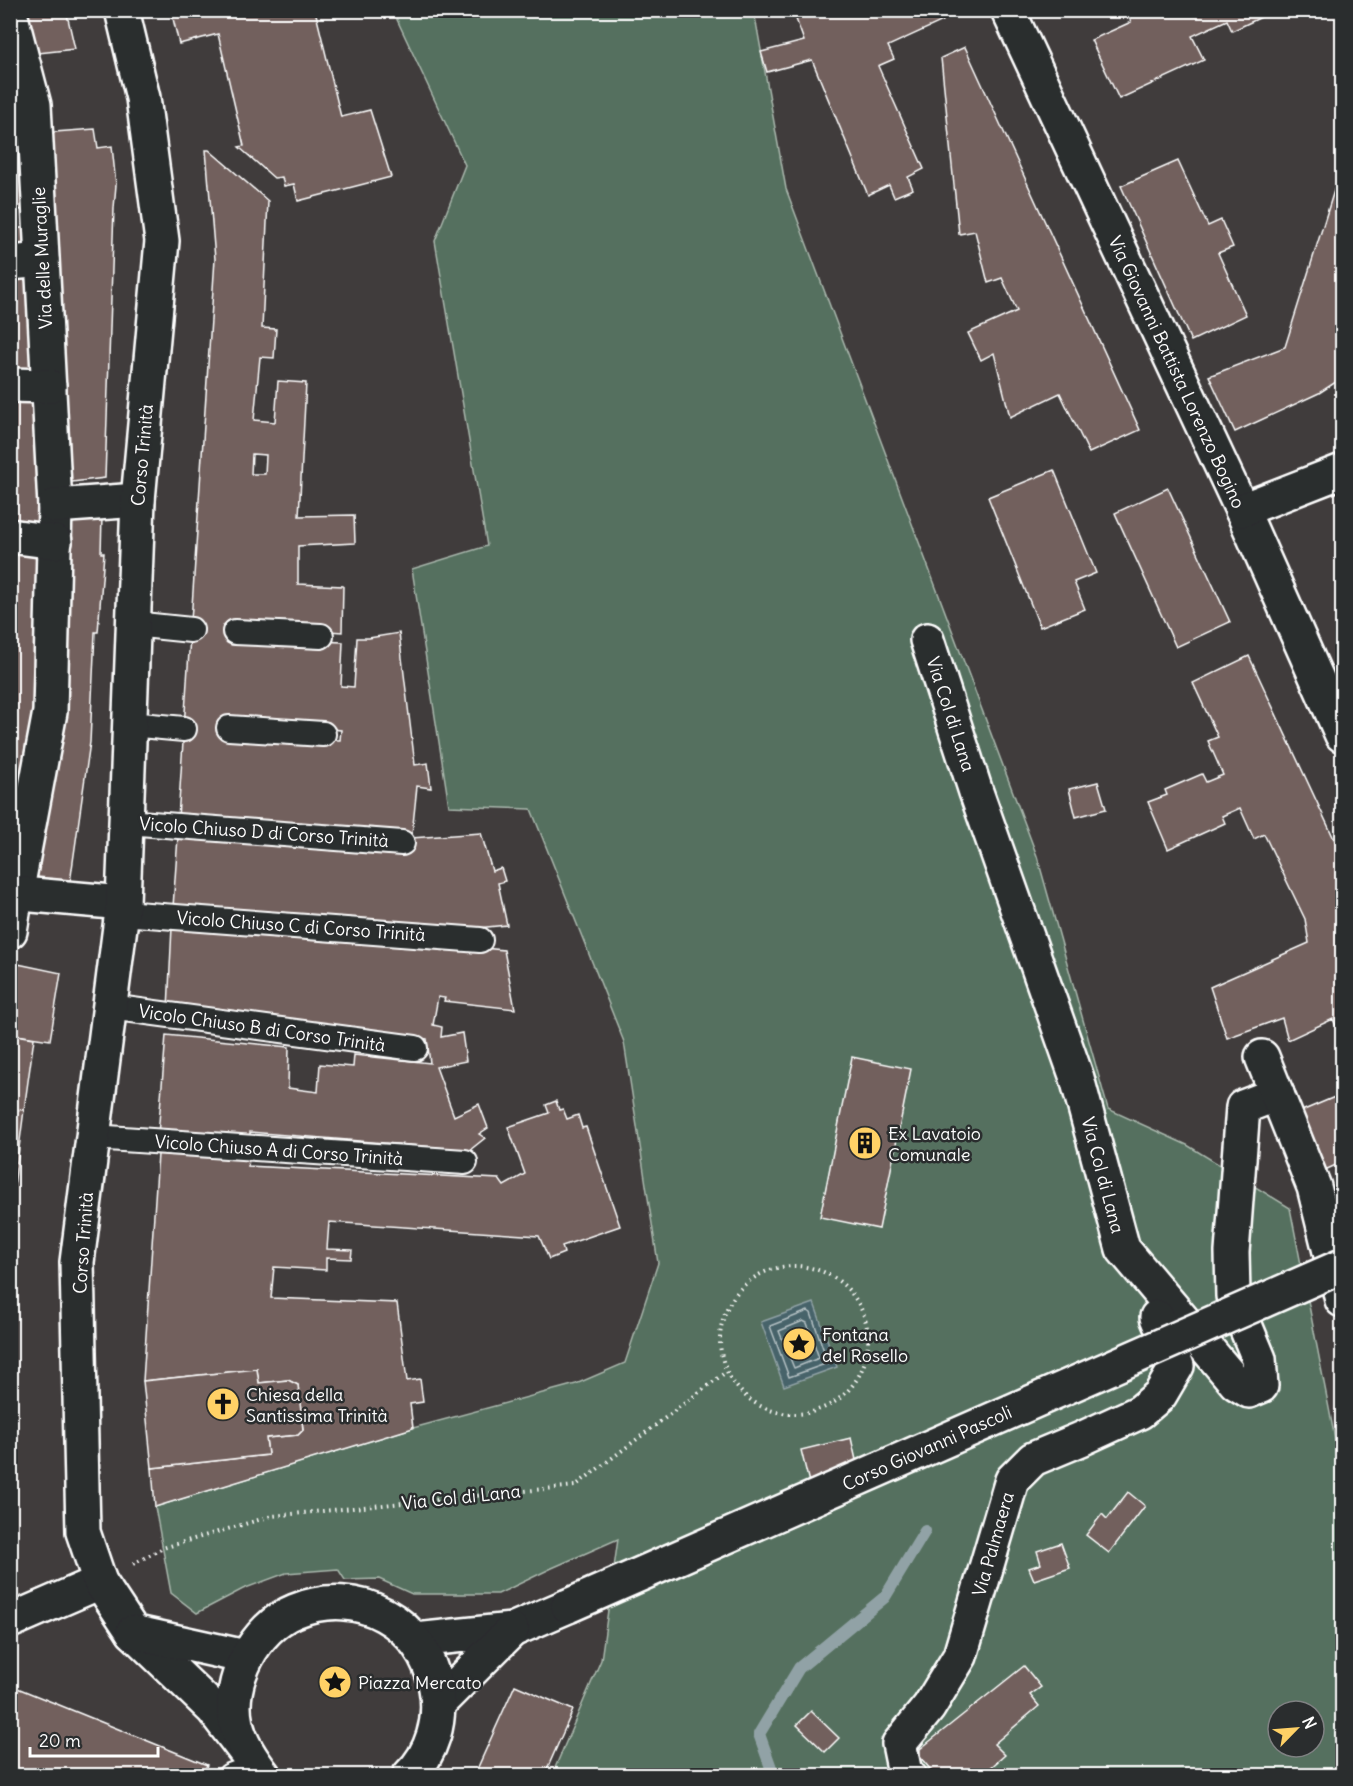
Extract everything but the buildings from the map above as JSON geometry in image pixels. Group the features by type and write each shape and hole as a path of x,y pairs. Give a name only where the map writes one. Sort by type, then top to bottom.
{"street":[{"name":"Corso Trinità","path":"100,1582 83,1532 77,1262 122,908 138,500 162,241 144,99 122,10"},
{"name":"Via Giovanni Battista Lorenzo Bogino","path":"1008,10 1242,510 1342,735"},
{"name":"Via delle Muraglie","path":"10,13 22,105 26,261 49,386 55,506 50,712 13,893 10,931"},
{"path":"10,385 49,386"},
{"path":"1242,510 1342,471"},
{"path":"55,506 138,500"},
{"path":"10,536 55,542"},
{"name":"Via Col di Lana","path":"927,640 976,792 1077,1078 1123,1249 1236,1383 1249,1391 1261,1386 1258,1359 1233,1296 1232,1252 1243,1107 1277,1094"},
{"path":"13,893 122,908"},
{"path":"1262,1057 1314,1187 1342,1300"},
{"name":"Via Palmaera","path":"909,1776 905,1773 899,1744 929,1707 960,1656 1012,1480 1033,1459 1140,1412 1160,1395 1177,1366 1145,1290 1123,1249"},
{"name":"Corso Giovanni Pascoli","path":"416,1640 513,1630 1342,1266"},
{"path":"10,1622 100,1582 133,1632 213,1708 250,1768"},
{"path":"250,1768 236,1723 236,1689 246,1657 266,1630 284,1617 294,1611 327,1602 360,1605 392,1618 416,1640 433,1669 439,1703 434,1737 419,1766 409,1776"},
{"name":"Corso Giovanni Pascoli","path":"439,1703 513,1630"},
{"path":"133,1632 246,1657"}],"lane":[{"path":"133,624 191,630"},
{"path":"235,632 321,636"},
{"path":"129,724 184,729"},
{"path":"229,728 323,734"},
{"name":"Vicolo Chiuso D di Corso Trinità","path":"126,822 402,843"},
{"name":"Vicolo Chiuso C di Corso Trinità","path":"122,908 480,940"},
{"name":"Vicolo Chiuso B di Corso Trinità","path":"110,1007 415,1048"},
{"name":"Vicolo Chiuso A di Corso Trinità","path":"93,1137 465,1162"}],"path":[{"path":"786,1266 810,1268 832,1276 850,1292 862,1312 868,1336 865,1362 854,1385 836,1402 812,1413 787,1415 762,1408 741,1393 726,1372 720,1350 720,1326 729,1304 743,1285 764,1272 786,1266"},
{"name":"Via Col di Lana","path":"163,1548 272,1516 575,1486 726,1372"}],"green space":[{"path":"393,11 754,11 786,189 1037,856 1108,1109 1187,1145 1290,1208 1342,1475 1342,1775 552,1775 601,1660 618,1539 498,1594 412,1594 379,1579 345,1580 338,1569 286,1573 243,1589 197,1613 171,1593 155,1507 413,1428 576,1384 625,1363 658,1263 624,1042 531,809 449,806 412,569 487,546 435,241 465,165"}],"water":[{"name":"Fontana del Rosello","path":"814,1303 837,1367 784,1386 761,1322"}],"waterway":[{"path":"774,1776 759,1734 799,1668 885,1597 925,1531"}],"place":[{"name":"Ex Lavatoio Comunale","path":"865,1143"},
{"name":"Fontana del Rosello","path":"799,1344"},
{"name":"Chiesa della Santissima Trinità","path":"223,1404"},
{"name":"Piazza Mercato","path":"335,1682"}]}
